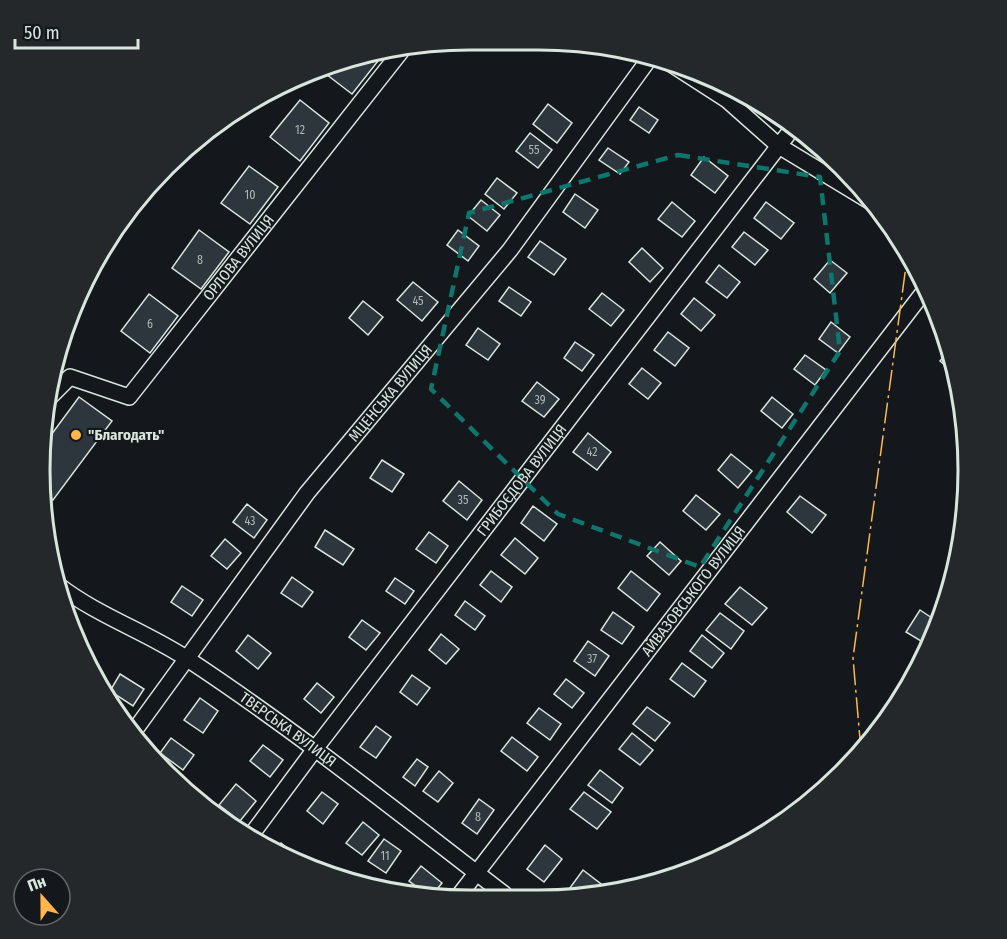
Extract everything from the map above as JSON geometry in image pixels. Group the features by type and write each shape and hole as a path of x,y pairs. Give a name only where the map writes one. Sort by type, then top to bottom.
{"street":[{"name":"ОРЛОВА ВУЛИЦЯ","path":"58,389 70,377 129,397 397,56"},
{"name":"МЦЕНСЬКА ВУЛИЦЯ","path":"137,727 307,493 510,250 646,64"},
{"path":"698,81 727,100 779,146 848,188"},
{"name":"ГРИБОЄДОВА ВУЛИЦЯ","path":"255,830 789,133"},
{"name":"АЙВАЗОВСЬКОГО ВУЛИЦЯ","path":"464,890 920,297"},
{"name":"ТВЕРСЬКА ВУЛИЦЯ","path":"72,604 187,658 315,749 499,890"}],"highlighted area":[{"path":"678,155 820,177 840,351 700,567 558,514 431,389 469,213"}],"building":[{"path":"379,60 352,94 327,75"},
{"path":"300,100 329,123 300,161 270,137"},
{"path":"548,104 572,123 557,143 533,124"},
{"path":"639,107 658,120 649,133 630,120"},
{"path":"530,133 552,150 538,168 516,151"},
{"path":"608,148 629,162 620,174 599,160"},
{"path":"704,157 728,176 715,193 691,175"},
{"path":"249,166 278,187 250,224 221,203"},
{"path":"497,178 517,193 504,209 485,194"},
{"path":"575,194 598,210 585,228 563,212"},
{"path":"481,200 500,215 487,231 468,216"},
{"path":"672,202 695,221 682,237 658,219"},
{"path":"766,202 794,223 781,239 754,218"},
{"path":"199,230 229,252 201,289 172,268"},
{"path":"458,230 479,246 468,261 447,245"},
{"path":"744,232 768,250 755,265 732,247"},
{"path":"540,241 566,259 554,275 528,257"},
{"path":"642,248 663,268 650,282 629,262"},
{"path":"830,260 847,273 830,293 814,279"},
{"path":"719,265 740,282 727,298 706,282"},
{"path":"413,282 438,302 422,321 397,300"},
{"path":"509,287 531,302 521,316 499,301"},
{"path":"602,293 624,310 611,326 589,309"},
{"path":"149,294 178,316 150,353 121,331"},
{"path":"694,298 715,315 701,331 681,314"},
{"path":"363,301 383,317 368,335 349,318"},
{"path":"831,322 850,337 838,353 819,339"},
{"path":"478,328 500,344 488,360 466,345"},
{"path":"668,332 689,348 675,366 654,350"},
{"path":"575,342 594,355 582,371 564,358"},
{"path":"805,355 826,370 815,385 794,369"},
{"path":"642,368 661,383 648,399 629,384"},
{"path":"537,382 559,399 544,417 522,401"},
{"name":"\"Благодать\"","path":"79,397 112,421 53,500 50,497 51,435"},
{"path":"772,397 793,414 782,428 761,411"},
{"path":"588,433 611,452 597,470 573,452"},
{"path":"731,454 752,471 738,488 718,470"},
{"path":"382,460 404,474 392,492 370,478"},
{"path":"459,481 482,500 467,520 443,501"},
{"path":"696,495 720,514 706,530 683,511"},
{"path":"800,496 826,515 812,533 787,512"},
{"path":"247,504 267,520 254,538 233,522"},
{"path":"533,506 557,524 544,541 521,523"},
{"path":"325,530 354,549 343,565 315,547"},
{"path":"429,532 448,546 436,563 416,549"},
{"path":"515,538 538,558 525,574 501,555"},
{"path":"225,539 241,553 227,569 211,556"},
{"path":"660,542 681,561 669,575 647,556"},
{"path":"491,571 512,587 501,602 480,585"},
{"path":"631,571 660,594 647,611 618,588"},
{"path":"292,577 313,592 302,607 281,593"},
{"path":"395,578 414,591 405,604 386,591"},
{"path":"182,586 203,600 192,616 171,602"},
{"path":"740,587 767,608 752,625 725,604"},
{"path":"465,601 485,616 475,630 455,615"},
{"path":"920,610 931,617 921,641 906,632"},
{"path":"613,612 634,627 622,644 601,630"},
{"path":"720,613 744,631 731,649 706,630"},
{"path":"362,620 380,633 366,650 349,637"},
{"path":"441,634 459,649 446,664 429,650"},
{"path":"248,635 271,653 258,669 236,651"},
{"path":"702,635 724,653 712,668 690,651"},
{"path":"588,641 609,656 595,676 574,661"},
{"path":"682,663 706,681 694,697 670,679"},
{"path":"120,674 144,689 133,706 114,694 111,689"},
{"path":"412,675 430,688 417,705 400,692"},
{"path":"566,679 584,693 572,708 554,694"},
{"path":"317,683 334,697 321,713 304,699"},
{"path":"200,698 218,711 203,733 184,720"},
{"path":"647,707 670,723 655,741 633,724"},
{"path":"539,708 561,724 550,740 527,723"},
{"path":"376,726 391,737 376,758 360,747"},
{"path":"632,733 653,750 640,765 619,749"},
{"path":"512,737 538,757 527,771 501,751"},
{"path":"171,738 194,755 183,770 160,753"},
{"path":"263,745 283,760 270,777 250,761"},
{"path":"417,759 428,767 415,786 403,777"},
{"path":"600,770 623,788 612,803 588,785"},
{"path":"439,771 453,783 438,802 423,791"},
{"path":"236,784 256,801 240,821 219,805"},
{"path":"322,792 338,804 323,824 307,811"},
{"path":"584,792 611,812 597,829 570,809"},
{"path":"479,799 494,810 477,834 462,823"},
{"path":"363,822 379,835 362,855 346,843"},
{"path":"384,839 401,851 386,873 368,861"},
{"path":"545,845 562,859 544,882 527,869"},
{"path":"421,866 442,883 438,889 416,886 409,881"},
{"path":"583,870 601,884 592,886 569,889"}],"power":[{"path":"860,738 853,658 906,269"}],"place":[{"name":"\"Благодать\"","path":"76,435"}]}
